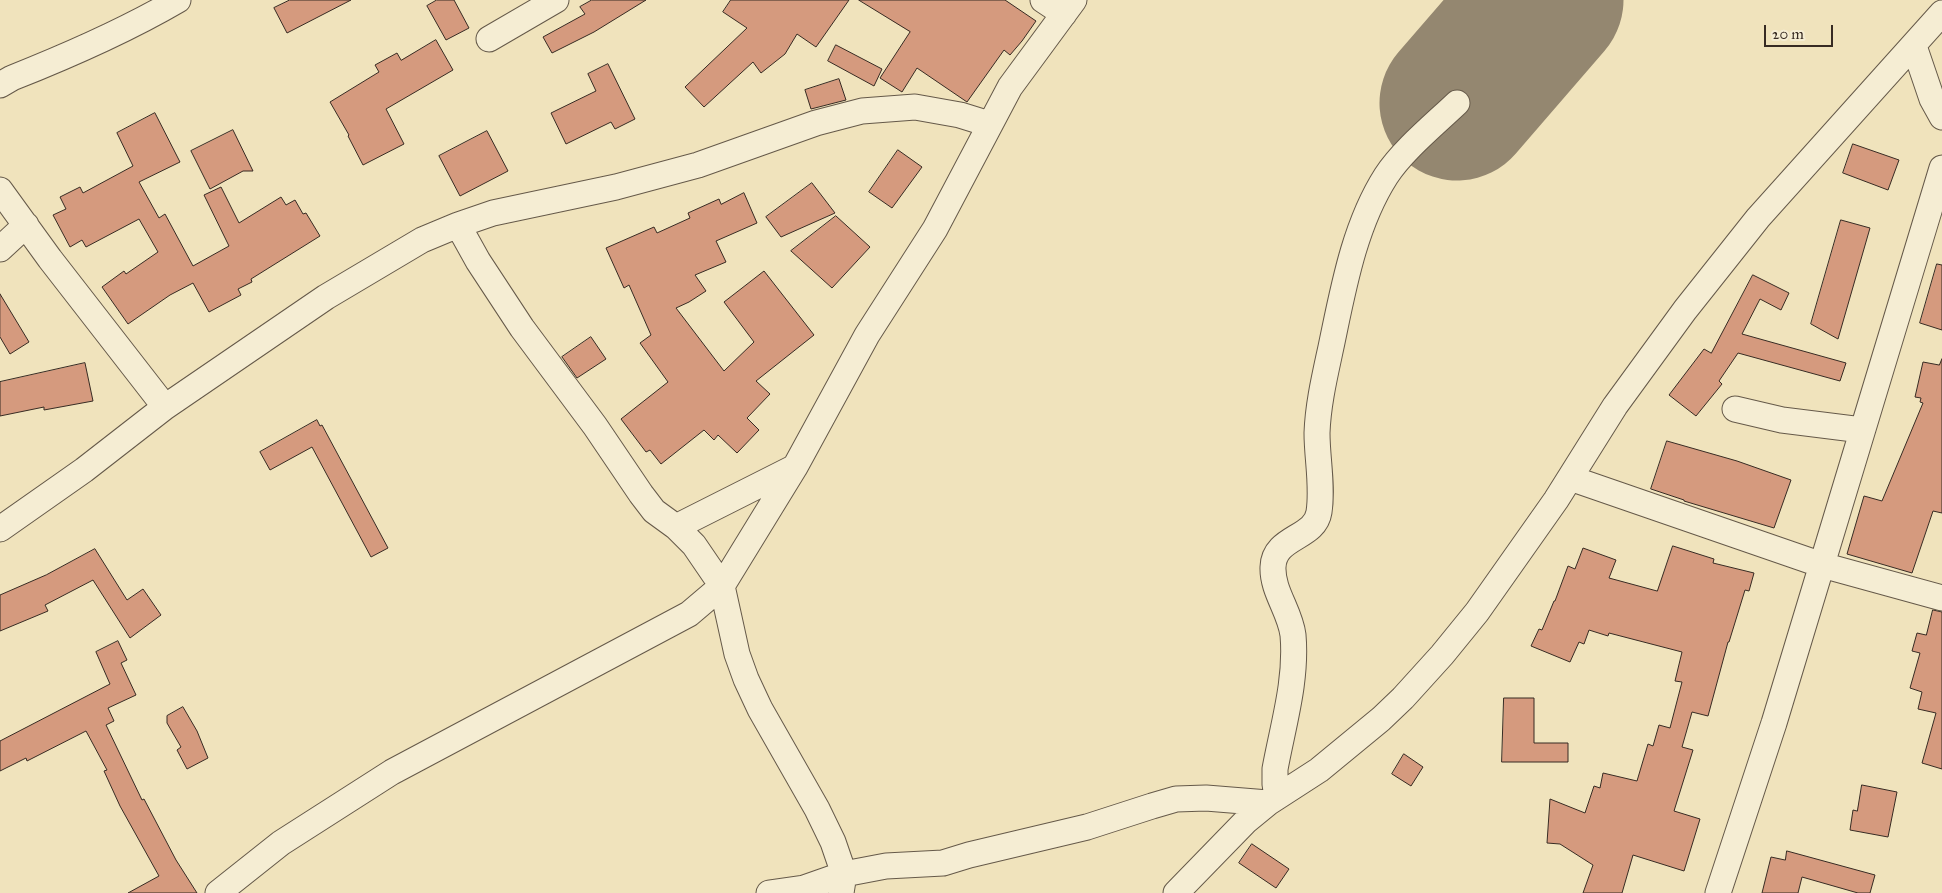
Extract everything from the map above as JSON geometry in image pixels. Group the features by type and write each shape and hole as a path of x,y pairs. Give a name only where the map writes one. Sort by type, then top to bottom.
{"street":[{"path":"0,85 12,78 113,36 178,0"},
{"path":"489,38 556,0"},
{"path":"218,893 281,843 392,772 522,701 689,614 722,586 795,467 867,335 935,228 1010,87 1069,7 1043,0"},
{"path":"1176,893 1222,844 1273,800 1319,770 1355,742 1414,687 1477,612 1570,478 1615,406 1649,358 1752,226 1942,13"},
{"path":"1914,46 1932,99 1942,116"},
{"path":"1273,800 1275,769 1294,667 1292,633 1273,581 1273,566 1275,556 1282,546 1305,532 1315,522 1319,514 1320,483 1317,433 1323,387 1350,264 1365,217 1386,175 1418,139 1457,103"},
{"path":"0,529 84,470 165,407 326,297 422,240 458,225 493,213 616,187 680,170 816,123 862,111 915,107 960,115 989,124"},
{"path":"1718,893 1774,723 1942,168"},
{"path":"0,190 165,407"},
{"path":"0,249 26,225"},
{"path":"458,225 478,261 522,328 595,426 641,494 654,511 676,527 694,546 722,586 737,654 746,678 760,709 817,809 833,842 842,883"},
{"path":"1735,409 1797,422 1862,430"},
{"path":"676,527 795,467"},
{"path":"1570,478 1822,565 1942,598"},
{"path":"770,893 842,883 886,866 943,863 1087,827 1176,800 1206,798 1273,800"}],"building":[{"path":"290,0 351,0 287,33 274,8"},
{"path":"437,0 454,0 469,28 446,40 427,6"},
{"path":"592,0 646,0 594,32 552,53 543,37 585,14 580,7"},
{"path":"731,0 849,0 816,47 797,34 785,54 761,73 753,62 704,107 685,87 747,28 723,12"},
{"path":"859,0 1005,0 1036,21 1010,55 1004,50 967,102 917,68 902,92 880,78 910,32"},
{"path":"436,40 453,70 386,109 404,144 363,165 349,135 330,102 379,72 375,65 397,53 401,60"},
{"path":"836,45 882,69 874,86 828,61"},
{"path":"608,64 635,119 615,129 611,122 566,144 551,113 596,91 588,74"},
{"path":"839,79 846,100 811,109 805,90"},
{"path":"155,113 180,162 139,182 159,218 165,214 193,266 229,246 204,195 221,187 239,223 281,197 286,205 295,200 303,214 306,213 320,236 251,279 252,282 238,289 241,295 209,312 193,283 170,295 128,324 102,287 124,271 126,274 158,252 139,219 86,247 82,240 70,247 53,215 66,209 60,197 80,187 83,193 133,166 117,133"},
{"path":"233,130 253,171 243,171 210,189 191,151"},
{"path":"487,131 508,171 460,196 439,156"},
{"path":"1853,144 1899,160 1888,190 1843,173"},
{"path":"898,150 922,167 892,208 869,192"},
{"path":"812,183 835,213 781,237 766,217"},
{"path":"744,193 757,223 716,241 726,262 695,275 706,291 676,308 724,371 754,342 724,302 764,271 814,335 756,381 770,394 747,418 759,430 737,453 718,435 714,440 704,430 661,464 650,450 646,452 621,419 668,382 640,343 651,335 629,285 624,288 606,248 654,227 657,233 690,218 688,213 719,199 721,204"},
{"path":"836,216 870,247 832,288 791,251"},
{"path":"1841,220 1870,228 1838,339 1811,324"},
{"path":"1937,264 1942,265 1942,330 1920,323"},
{"path":"1753,275 1789,293 1781,310 1760,299 1742,334 1846,363 1840,381 1738,353 1719,381 1722,384 1696,416 1669,395 1704,349 1711,353"},
{"path":"0,294 29,342 10,354 0,337"},
{"path":"591,337 606,359 577,378 562,357"},
{"path":"1942,359 1942,513 1933,511 1912,573 1847,554 1864,496 1882,501 1923,403 1920,402 1921,398 1915,397 1923,362 1939,365"},
{"path":"85,363 93,401 44,410 44,407 0,416 0,382"},
{"path":"317,420 320,426 322,425 388,548 371,557 312,447 270,470 260,452"},
{"path":"1667,441 1737,461 1791,480 1774,528 1651,489"},
{"path":"1673,546 1714,559 1713,563 1754,573 1749,591 1745,590 1728,642 1708,716 1692,712 1682,747 1693,750 1674,811 1700,819 1684,871 1633,855 1622,893 1583,893 1593,865 1560,844 1547,843 1550,799 1585,813 1594,786 1600,788 1603,773 1637,781 1648,744 1653,746 1659,725 1670,728 1682,682 1675,681 1682,652 1609,633 1608,636 1589,630 1584,644 1579,642 1570,662 1531,646 1539,629 1542,630 1568,566 1575,569 1583,548 1616,560 1609,578 1657,591"},
{"path":"95,549 127,600 143,589 161,615 130,638 93,580 45,605 48,611 0,631 0,595 46,575"},
{"path":"1933,610 1942,612 1942,769 1922,763 1936,713 1918,709 1922,692 1910,688 1920,653 1912,651 1917,633 1926,635"},
{"path":"118,641 127,660 121,663 136,695 108,708 114,721 106,725 142,800 144,799 176,860 197,893 128,893 159,876 120,806 104,771 107,770 86,731 27,761 26,758 0,771 0,741 110,684 96,652"},
{"path":"1504,698 1534,698 1534,743 1568,743 1568,762 1502,762"},
{"path":"183,707 197,731 208,758 187,769 177,750 181,747 167,723 167,716"},
{"path":"1404,754 1423,767 1411,786 1392,774"},
{"path":"1862,785 1897,792 1888,837 1850,830 1853,810 1857,811"},
{"path":"1252,844 1289,869 1276,888 1239,863"},
{"path":"1787,851 1875,875 1870,893 1858,893 1802,877 1798,893 1762,893 1771,857 1785,860"}],"runway":[{"path":"1457,103 1546,0"}]}
